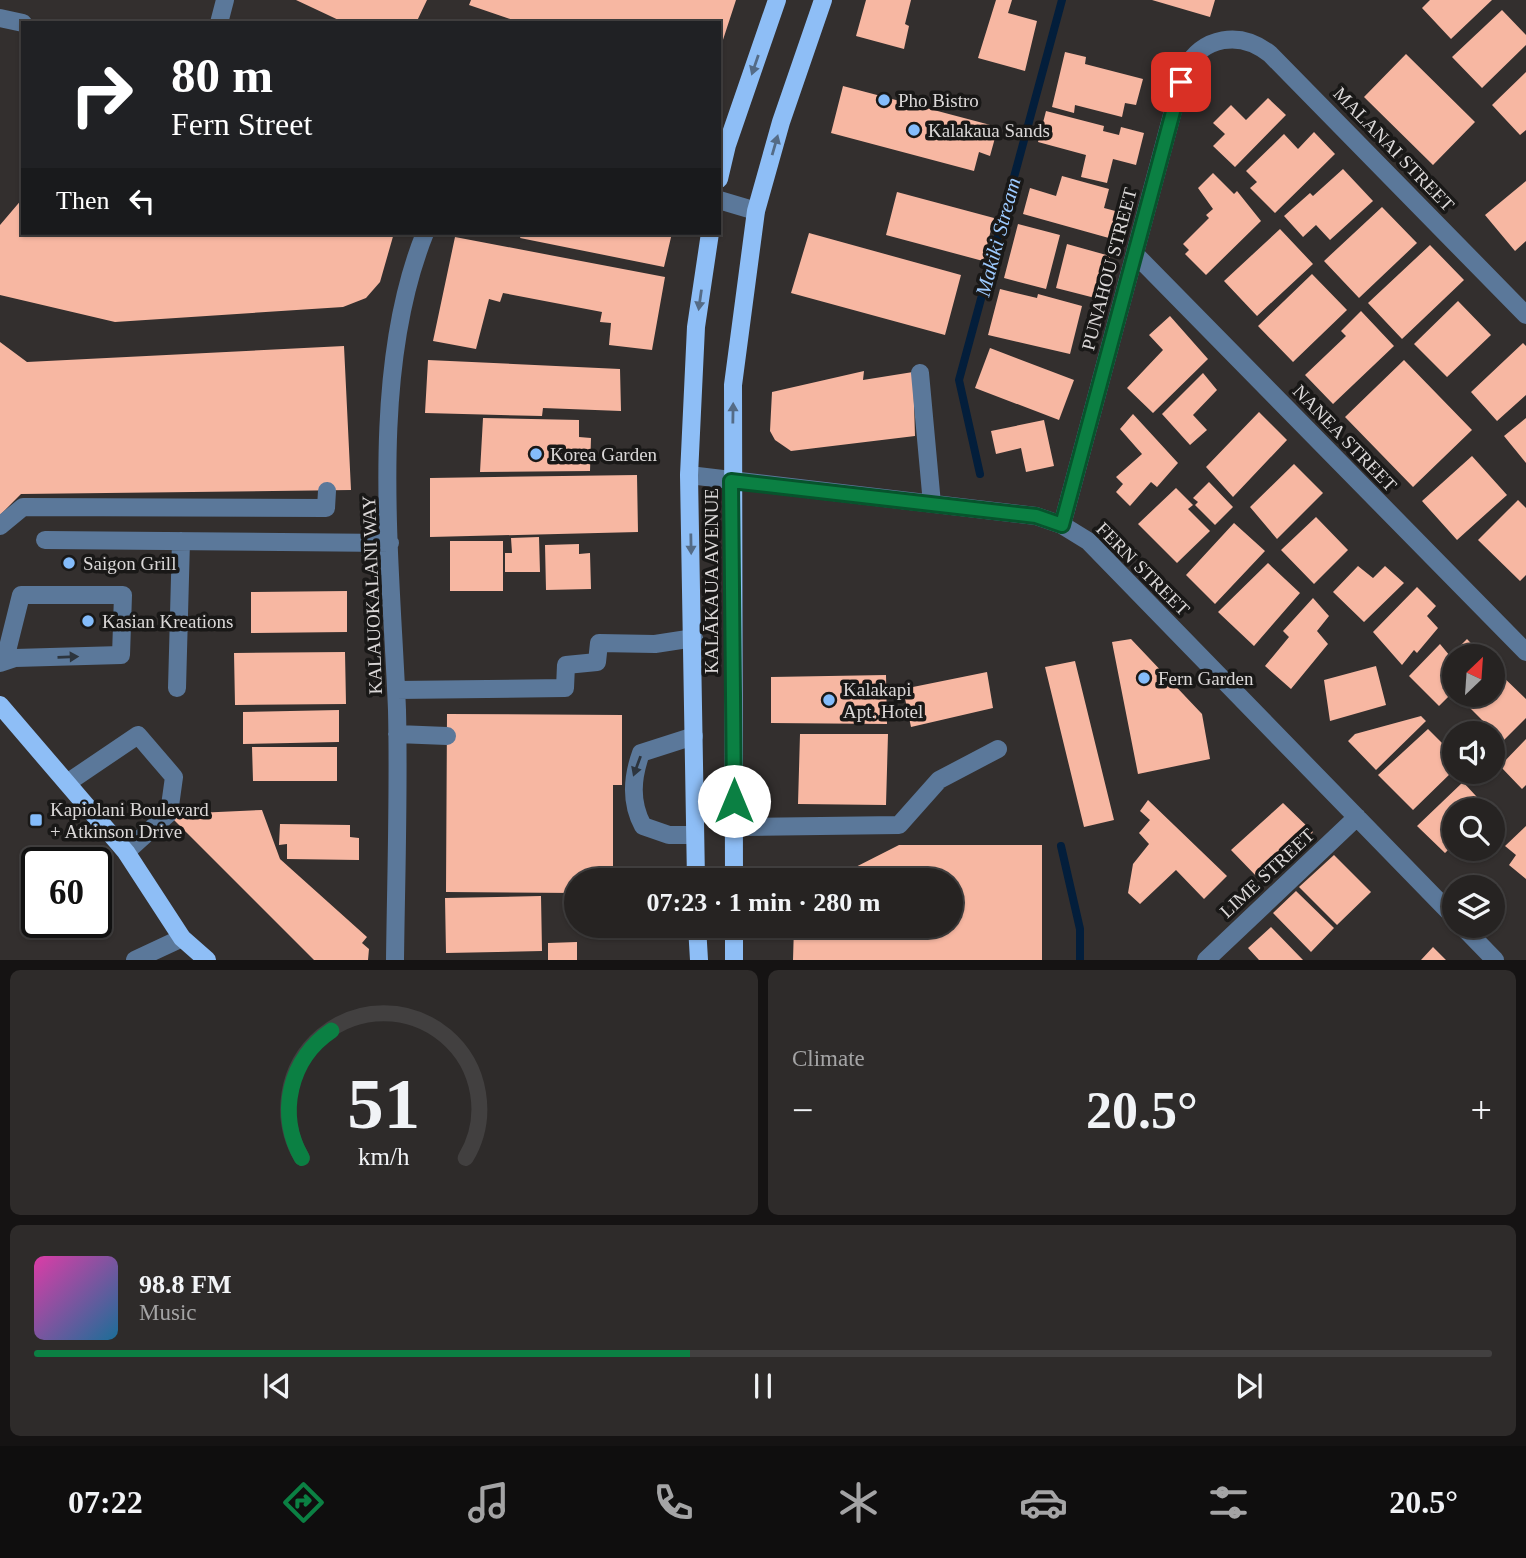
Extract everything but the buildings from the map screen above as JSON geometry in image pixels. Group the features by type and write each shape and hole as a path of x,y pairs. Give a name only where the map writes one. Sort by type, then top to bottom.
{"main road":[{"path":"721,170 727,145 777,0"},
{"name":"KALĀKAUA AVENUE","path":"734,868 731,481 733,385 756,211 781,122 823,0"},
{"name":"KALĀKAUA AVENUE","path":"695,868 694,638 689,475 696,327 710,235"},
{"path":"0,705 126,852 182,938 207,960"},
{"path":"698,938 699,960"},
{"path":"734,938 734,960"}],"street":[{"path":"220,21 225,0"},
{"path":"0,18 21,23"},
{"name":"MALANAI STREET","path":"1218,40 1229,38 1251,41 1270,54 1526,315"},
{"name":"PUNAHOU STREET","path":"1062,525 1184,70 1198,51 1218,40"},
{"path":"721,201 756,211"},
{"name":"KALAUOKALANI WAY","path":"395,960 397,734 390,543 392,377 401,310 424,235"},
{"name":"NANEA STREET","path":"1135,254 1526,652"},
{"path":"920,373 932,504"},
{"name":"FERN STREET","path":"689,475 1036,516 1062,525 1088,541 1442,905"},
{"path":"0,526 23,507 326,508 327,491"},
{"path":"45,540 390,543"},
{"path":"177,688 181,541"},
{"path":"123,595 121,655 15,658 0,661 8,647 21,596 123,595"},
{"path":"396,690 565,688 566,665 597,662 599,643 656,644 694,638"},
{"path":"397,734 447,736"},
{"path":"66,783 138,735 174,777 169,813 126,852"},
{"path":"694,736 641,753 633,777 635,812 643,826 669,835 694,835"},
{"path":"734,827 899,825 939,780 998,749"},
{"name":"LIME STREET","path":"1206,960 1357,817"},
{"path":"135,960 182,938"},
{"path":"1474,938 1495,960"}],"waterway":[{"name":"Makiki Stream","path":"980,474 959,380 1062,0"},
{"name":"Makiki Stream","path":"1061,846 1080,929 1080,960"}],"place":[{"name":"Pho Bistro","path":"884,100"},
{"name":"Kalakaua Sands","path":"914,130"},
{"name":"Korea Garden","path":"536,454"},
{"name":"Saigon Grill","path":"69,563"},
{"name":"Kasian Kreations","path":"88,621"},
{"name":"Fern Garden","path":"1144,678"},
{"name":"Kalakapi Apt. Hotel","path":"829,700"},
{"name":"Kapiolani Boulevard + Atkinson Drive","path":"36,820"}],"route":[{"path":"734,801 731,481 1036,516 1062,525 1181,82"}]}
